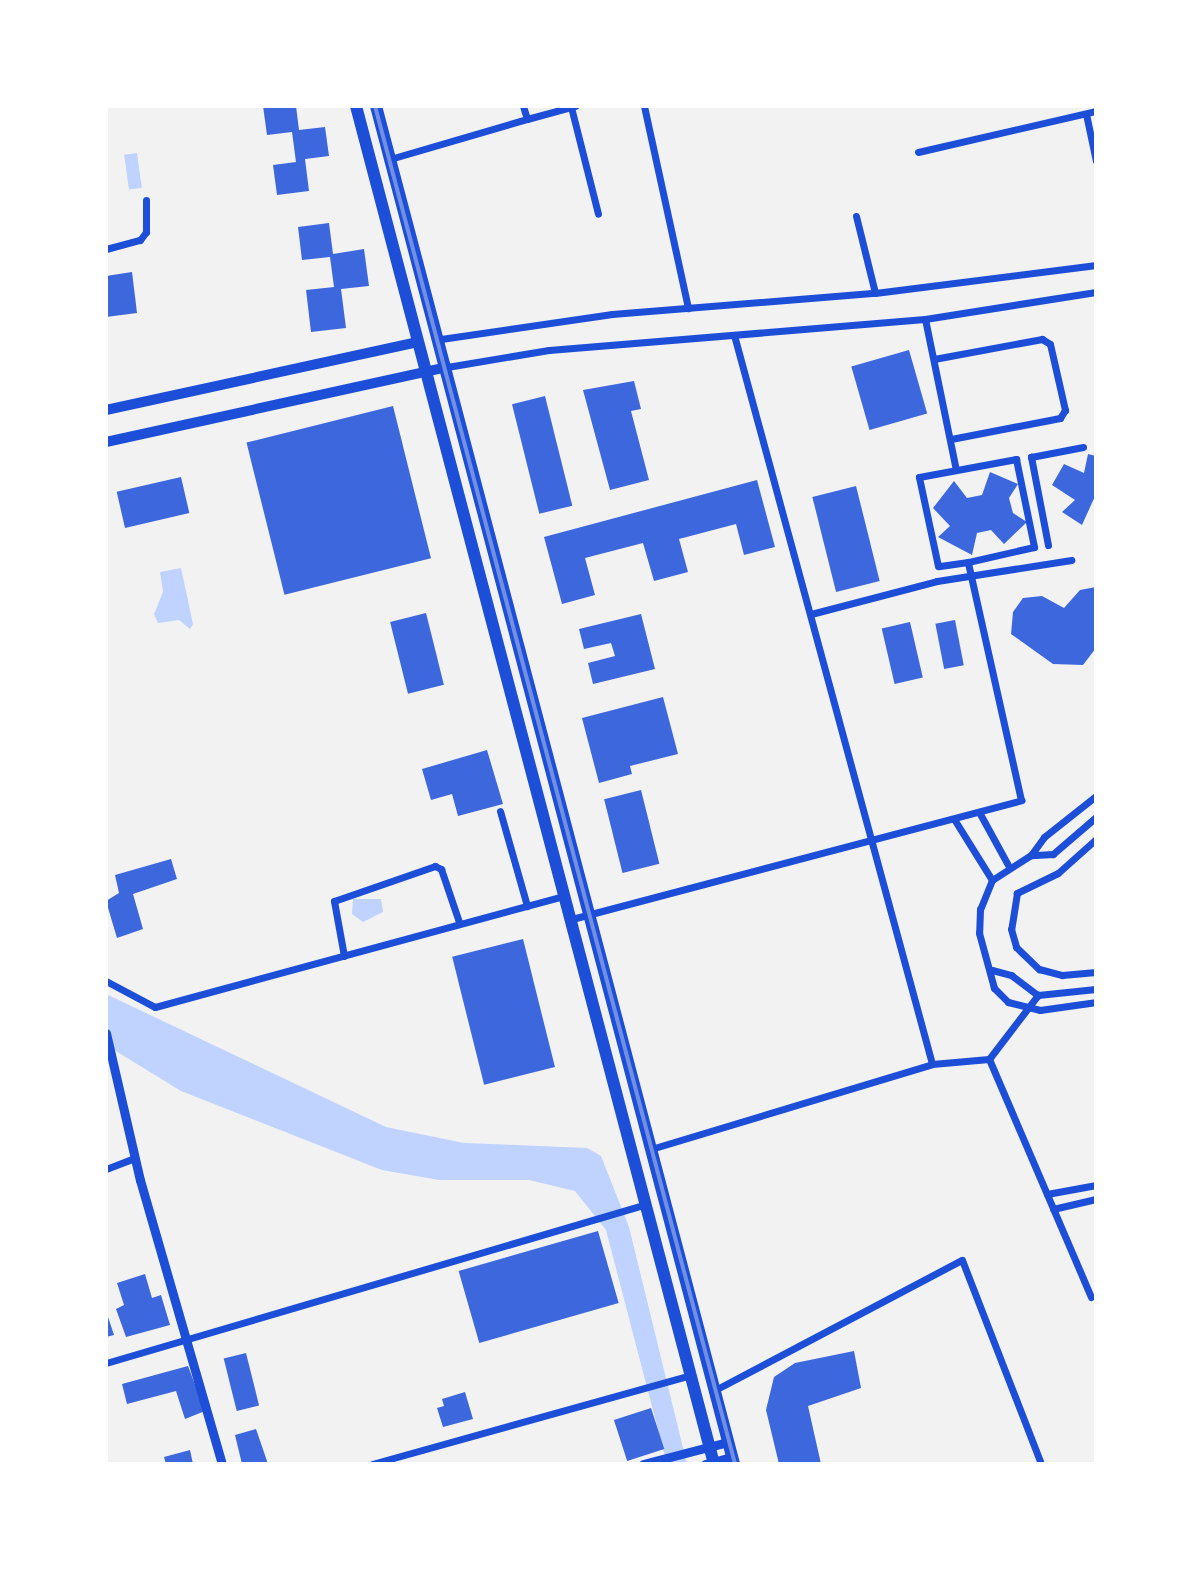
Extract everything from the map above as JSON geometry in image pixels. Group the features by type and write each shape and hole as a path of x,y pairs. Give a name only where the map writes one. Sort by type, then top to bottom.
{"main road":[{"path":"356,106 424,372 647,1204 711,1463"},
{"path":"376,106 441,339 587,915 733,1461"},
{"path":"106,410 441,339"},
{"path":"106,442 447,367"}],"street":[{"path":"523,106 527,119"},
{"path":"390,159 573,106 598,214"},
{"path":"644,106 688,308"},
{"path":"918,152 1096,111"},
{"path":"1086,114 1096,161"},
{"path":"106,249 140,240 148,220 146,200"},
{"path":"856,216 875,293"},
{"path":"441,339 688,308 875,293 1096,265"},
{"path":"447,367 549,350 925,319 1096,292"},
{"path":"925,319 956,470"},
{"path":"734,335 932,1064"},
{"path":"934,359 1042,339 1050,344 1065,410 1060,418 951,439"},
{"path":"1016,459 1034,547 938,566 919,477 1016,459 1031,457 1083,447"},
{"path":"1031,457 1048,545"},
{"path":"811,614 937,581 1071,560"},
{"path":"572,919 1021,800 968,562"},
{"path":"1031,855 1044,837 1096,796"},
{"path":"500,811 527,906"},
{"path":"979,812 1008,865"},
{"path":"1096,817 1053,854 1031,855 1008,865 992,880 980,909 979,933 992,970 994,988 1025,1010 1096,1002"},
{"path":"954,819 992,880"},
{"path":"1096,839 1058,873 1017,893 1011,929 1016,947 1039,969 1062,975 1096,972"},
{"path":"344,956 334,901 435,866 441,869 459,922"},
{"path":"106,981 155,1007 459,922 564,896"},
{"path":"992,970 1011,975 1038,995 1096,989"},
{"path":"649,1149 932,1064 989,1059 1038,995"},
{"path":"106,1033 135,1158 222,1464"},
{"path":"989,1059 1091,1297"},
{"path":"106,1079 117,1077"},
{"path":"106,1169 135,1158"},
{"path":"1047,1194 1096,1185"},
{"path":"1053,1209 1096,1199"},
{"path":"106,1363 647,1204"},
{"path":"715,1390 962,1260 1041,1464"},
{"path":"372,1464 688,1376"},
{"path":"643,1464 728,1442"},
{"path":"711,1463 733,1461"}],"water":[{"path":"137,153 142,188 129,189 124,155"},
{"path":"181,568 193,624 190,629 179,620 158,623 154,614 163,592 160,572"},
{"path":"353,899 381,899 383,912 363,922 352,914"},
{"path":"106,994 386,1127 464,1143 587,1148 601,1156 629,1227 687,1464 667,1464 606,1230 575,1191 529,1180 439,1180 382,1170 181,1091 106,1045"}],"building":[{"path":"263,106 296,106 299,130 325,127 329,156 305,159 309,191 277,195 273,165 296,162 292,132 267,135"},
{"path":"329,223 333,254 364,249 369,286 341,289 346,328 311,332 306,290 334,287 330,257 302,260 298,227"},
{"path":"132,272 137,313 106,317 106,276"},
{"path":"909,350 927,413 870,430 851,367"},
{"path":"634,381 641,409 631,411 649,480 610,490 583,390"},
{"path":"545,396 572,506 539,514 512,404"},
{"path":"393,406 431,558 284,595 246,443"},
{"path":"1088,454 1096,456 1096,494 1082,525 1062,512 1075,500 1052,485 1064,464 1084,473"},
{"path":"990,472 1018,484 1009,498 1013,513 1027,522 1004,544 991,530 977,533 972,555 938,537 950,526 933,508 954,481 967,498 982,495"},
{"path":"181,477 189,513 125,528 117,492"},
{"path":"757,480 775,547 744,555 736,524 679,539 688,572 654,581 643,543 585,558 595,595 562,604 544,537"},
{"path":"856,486 880,581 836,592 812,497"},
{"path":"1096,587 1096,648 1083,665 1053,664 1011,634 1013,612 1023,598 1042,596 1064,608 1080,590"},
{"path":"426,613 444,685 408,694 390,622"},
{"path":"641,614 655,669 593,684 588,663 615,656 611,643 584,649 579,629"},
{"path":"955,620 964,665 944,669 935,624"},
{"path":"910,622 923,678 895,684 882,629"},
{"path":"663,697 678,754 630,766 632,774 599,783 582,718"},
{"path":"487,750 503,804 458,816 452,794 431,800 422,769"},
{"path":"641,790 659,864 623,873 604,799"},
{"path":"171,859 177,879 133,894 143,929 117,938 106,901 119,893 115,875"},
{"path":"523,939 555,1067 484,1085 452,957"},
{"path":"598,1231 619,1303 479,1343 459,1271"},
{"path":"145,1274 152,1298 161,1295 170,1325 126,1337 116,1309 124,1305 117,1283"},
{"path":"106,1311 114,1335 106,1337"},
{"path":"854,1351 861,1388 808,1406 821,1464 779,1464 766,1410 774,1377 795,1363"},
{"path":"246,1353 259,1405 237,1411 224,1359"},
{"path":"188,1366 205,1411 185,1419 176,1391 127,1404 122,1384"},
{"path":"465,1392 473,1419 443,1427 437,1408 444,1406 442,1399"},
{"path":"651,1408 664,1449 627,1461 614,1420"},
{"path":"256,1429 268,1464 242,1464 235,1435"},
{"path":"190,1450 193,1464 166,1464 164,1457"}],"railway":[{"path":"375,106 735,1464"}]}
